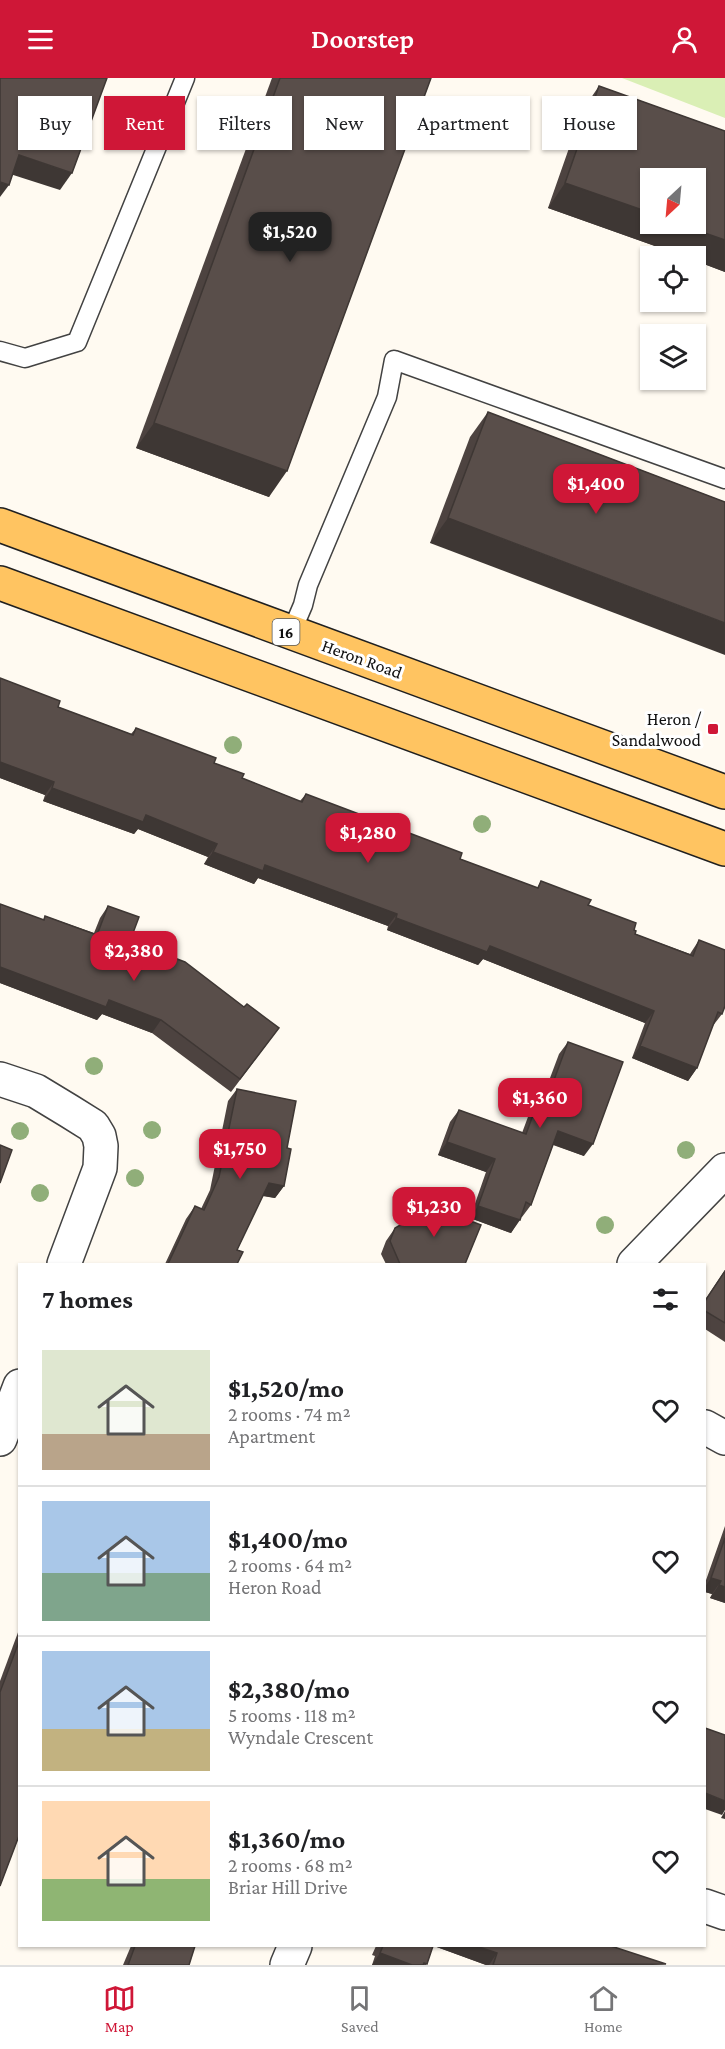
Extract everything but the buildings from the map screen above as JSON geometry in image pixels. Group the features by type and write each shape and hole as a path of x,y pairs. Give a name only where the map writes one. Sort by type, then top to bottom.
{"main road":[{"name":"Heron Road","path":"0,525 725,792"},
{"path":"0,583 725,849"}],"street":[{"path":"0,1079 36,1091 93,1126 99,1136 100,1168 64,1263"},
{"path":"635,1263 725,1170"},
{"path":"0,1439 18,1391"},
{"path":"706,1428 725,1438"},
{"path":"706,1906 725,1913"},
{"path":"287,1965 295,1947"}],"lane":[{"path":"0,351 26,358 77,342 185,78"},
{"path":"291,633 303,605 308,585 387,397 394,360 725,479"}],"green space":[{"path":"622,78 725,78 725,118"}],"place":[{"name":"Heron / Sandalwood","path":"713,729"}]}
